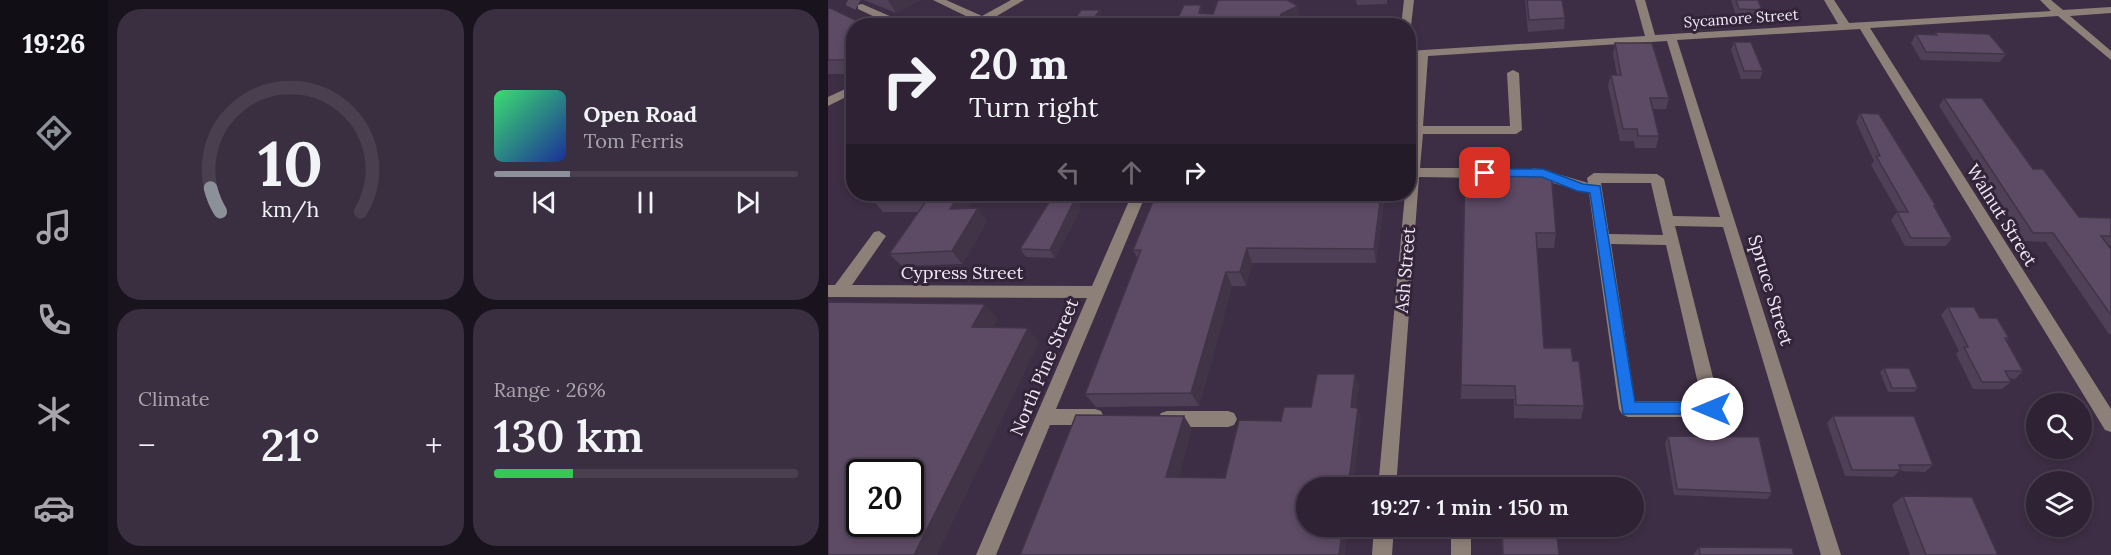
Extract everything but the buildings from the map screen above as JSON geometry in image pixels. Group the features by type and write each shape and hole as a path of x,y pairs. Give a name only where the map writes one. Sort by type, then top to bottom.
{"street":[{"path":"938,0 978,18"},
{"path":"986,18 1019,0"},
{"path":"1407,18 1409,0"},
{"path":"1640,0 1651,39"},
{"path":"1829,0 1845,26"},
{"path":"2045,0 2111,57"},
{"path":"862,7 886,18"},
{"name":"Sycamore Street","path":"1416,54 2111,10"},
{"name":"Walnut Street","path":"1863,25 2111,424"},
{"name":"Spruce Street","path":"1671,37 1832,555"},
{"name":"Ash Street","path":"1416,54 1416,140"},
{"path":"1417,130 1516,130 1513,73"},
{"path":"828,90 846,89"},
{"path":"828,102 846,93"},
{"path":"1416,172 1499,173"},
{"path":"1521,173 1543,173 1581,188 1595,189"},
{"path":"1594,178 1657,179 1712,409 1628,409 1595,189 1594,178"},
{"name":"North Pine Street","path":"986,555 1136,201"},
{"name":"Ash Street","path":"1389,477 1411,201"},
{"path":"1667,221 1730,222"},
{"path":"834,291 879,236"},
{"path":"1603,239 1671,240"},
{"name":"Cypress Street","path":"834,291 1096,292"},
{"path":"1044,417 1115,418"},
{"path":"1149,418 1228,419"},
{"path":"1382,555 1383,537"},
{"path":"1461,537 1461,555"}],"tunnel":[{"path":"848,0 862,7"}],"route":[{"path":"1485,173 1543,173 1581,188 1595,189 1628,409 1712,409"}]}
